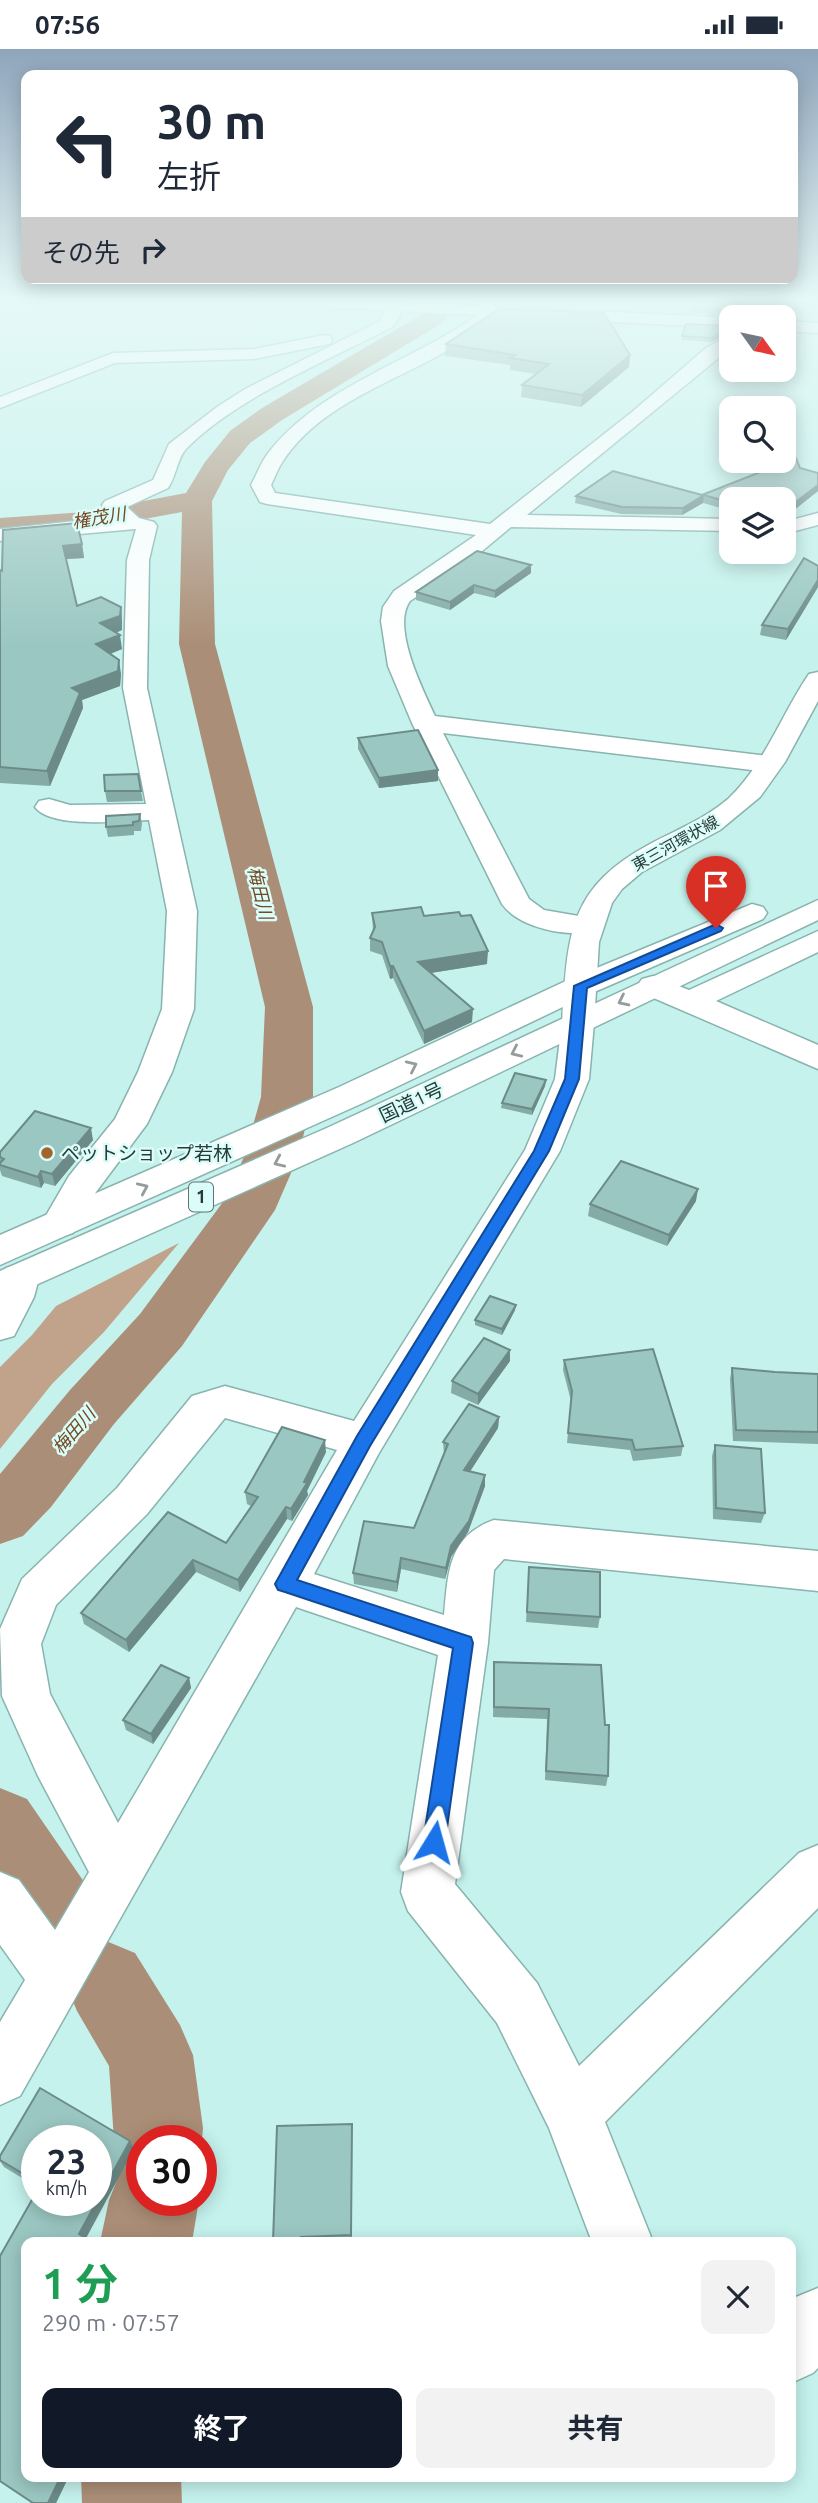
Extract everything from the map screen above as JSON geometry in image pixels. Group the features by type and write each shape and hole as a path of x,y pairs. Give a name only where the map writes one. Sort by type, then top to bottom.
{"main road":[{"path":"0,534 122,514 136,497 161,484 176,448 216,417"},
{"path":"319,417 276,456 261,485 267,498 500,526 719,525"},
{"path":"585,925 535,918 517,904 425,723 400,666 393,621 394,607 402,596 461,557 638,417"},
{"path":"0,516 75,511 122,514 147,526 138,560 135,688 182,911 178,1009 155,1072 130,1124 82,1185 67,1233"},
{"path":"796,525 818,519"},
{"name":"東三河環状線","path":"0,2076 285,1584 364,1441 542,1151 572,1079 585,925 599,896 619,876 645,858 696,834 727,814 749,792 769,764 818,679"},
{"path":"425,723 769,764"},
{"path":"49,807 68,813 162,812"},
{"name":"国道1号","path":"67,1233 341,1135 579,1004 818,884"},
{"name":"国道1号","path":"7,1272 67,1233 351,1095 579,1004 653,986 818,909"},
{"path":"689,1002 818,940"},
{"path":"653,986 818,1058"},
{"path":"0,1325 15,1297 7,1272"},
{"path":"117,1872 56,1759 26,1696 17,1644 38,1593 132,1501 207,1408 225,1402 242,1405 364,1441"},
{"path":"622,2237 572,2113 517,2003 426,1892 464,1643 472,1563 494,1539 818,1571"},
{"path":"285,1584 464,1643"},
{"path":"572,2113 818,1871"},
{"path":"0,1899 56,1978"},
{"path":"796,2345 818,2319"}],"shaded area":[{"path":"179,1243 104,1332 52,1384 0,1449 0,1367 56,1306"}],"building":[{"path":"796,458 800,468 818,473 818,485 796,502 796,487 722,487 758,473 796,473"},
{"path":"613,471 702,495 719,488 719,499 704,495 683,508 622,507 576,496"},
{"path":"77,523 82,544 63,546 77,606 101,597 121,607 120,616 100,623 120,635 96,644 119,660 118,671 72,688 80,693 47,771 0,767 0,570 2,571 3,530"},
{"path":"477,551 531,565 495,591 474,585 450,602 416,592"},
{"path":"804,558 818,566 818,580 788,629 762,625"},
{"path":"418,730 438,770 379,778 358,738"},
{"path":"138,774 141,791 105,791 104,775"},
{"path":"140,814 139,821 133,822 133,825 106,827 106,816"},
{"path":"421,907 424,916 459,912 461,916 471,915 488,951 418,962 473,1009 424,1031 393,966 390,966 382,942 370,938 375,927 372,913"},
{"path":"515,1073 546,1080 532,1109 502,1103"},
{"name":"ペットショップ若林","path":"35,1111 91,1128 52,1174 41,1171 38,1177 0,1165 4,1159 0,1157 0,1152"},
{"path":"621,1161 698,1189 669,1235 590,1204"},
{"path":"490,1296 516,1305 502,1329 475,1320"},
{"path":"484,1338 510,1350 478,1394 452,1381"},
{"path":"653,1349 683,1446 635,1450 632,1440 568,1433 572,1391 564,1360"},
{"path":"732,1368 818,1374 818,1432 736,1430"},
{"path":"469,1404 499,1417 464,1470 485,1475 469,1521 451,1546 446,1568 401,1558 397,1582 353,1573 364,1521 414,1528 448,1444 443,1442"},
{"path":"282,1427 325,1440 304,1482 307,1483 291,1509 286,1507 238,1580 193,1560 126,1640 81,1613 168,1512 226,1543 258,1497 245,1492"},
{"path":"715,1445 761,1449 765,1513 716,1508"},
{"path":"529,1567 600,1572 600,1617 527,1612"},
{"path":"494,1662 601,1665 605,1725 609,1725 608,1776 546,1771 549,1709 494,1707"},
{"path":"161,1665 189,1678 151,1734 123,1720"},
{"path":"40,2088 103,2125 21,2125 21,2172 0,2160"},
{"path":"352,2124 351,2235 273,2237 277,2126"},
{"path":"112,2130 126,2139 126,2148 112,2174"},
{"path":"23,2216 89,2216 79,2234 84,2237 21,2237 21,2482 58,2482 48,2503 33,2503 0,2481 0,2256"}],"waterway":[{"name":"梅田川","path":"197,501 215,468 240,437 268,417"},
{"name":"権茂川","path":"0,527 85,521 140,509 197,501"},
{"name":"梅田川","path":"0,1516 28,1488 92,1407 161,1330 247,1210 271,1157 287,1097 289,1007 197,644 197,501"},
{"path":"0,1826 63,1920"},
{"path":"106,1982 150,2055 159,2125"},
{"path":"147,2237 151,2216"},
{"path":"131,2482 132,2503"}],"place":[{"name":"ペットショップ若林","path":"47,1153"}],"route":[{"path":"434,1842 464,1643 285,1584 364,1441 542,1151 572,1079 580,986 716,928"}]}
